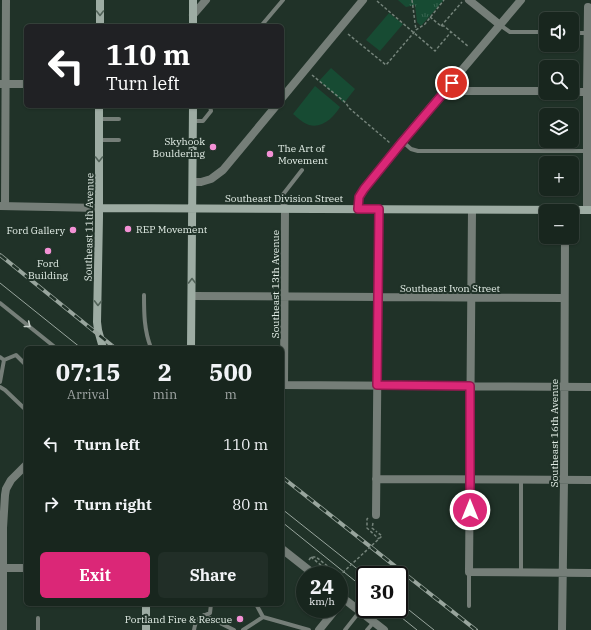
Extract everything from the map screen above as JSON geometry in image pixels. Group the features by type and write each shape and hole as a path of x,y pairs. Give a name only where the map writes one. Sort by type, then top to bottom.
{"main road":[{"path":"100,0 100,24"},
{"path":"193,24 194,0"},
{"name":"Southeast 11th Avenue","path":"99,108 100,208 97,322 102,346"},
{"path":"191,346 193,108"},
{"name":"Southeast Division Street","path":"100,208 539,210"},
{"path":"146,606 146,630"}],"street":[{"path":"3,206 3,84 6,0"},
{"path":"194,15 206,0"},
{"path":"284,96 363,0"},
{"path":"358,209 358,200 361,194 402,142 521,0"},
{"path":"582,0 590,6 587,151 589,170 589,210"},
{"path":"465,1 500,25"},
{"path":"452,83 458,88 466,91 539,91"},
{"path":"3,84 24,84"},
{"path":"193,182 201,182 211,179 223,170 274,108"},
{"name":"Southeast Division Street","path":"3,206 100,208"},
{"name":"Southeast 13th Avenue","path":"284,346 285,208"},
{"path":"376,515 379,209"},
{"path":"472,210 470,572 591,573"},
{"name":"Southeast 16th Avenue","path":"562,630 565,244"},
{"name":"Southeast Ivon Street","path":"192,296 564,298"},
{"path":"284,385 591,387"},
{"path":"3,630 2,568 4,502 6,489 14,477 24,467"},
{"path":"376,479 591,480"},
{"path":"284,551 303,566"},
{"path":"2,568 24,568"},
{"path":"348,602 356,608"},
{"path":"319,630 329,618"},
{"path":"369,618 384,630"}],"lane":[{"path":"264,24 283,0"},
{"path":"500,25 510,32 539,32"},
{"path":"193,121 203,121 211,111 210,108"},
{"path":"99,119 119,119"},
{"path":"99,140 119,140"},
{"path":"402,142 411,149 418,151 587,151"},
{"path":"285,208 281,201 281,197 302,170"},
{"path":"144,295 145,330 150,346"},
{"path":"0,303 54,346"},
{"path":"0,382 2,359 16,355 24,363"},
{"path":"0,387 24,408"},
{"path":"521,480 521,572"},
{"path":"469,606 470,572"},
{"path":"194,630 195,623 198,618 210,612 211,606"},
{"path":"257,606 263,617 309,630"},
{"path":"204,615 234,630"},
{"path":"344,630 356,616"},
{"path":"243,630 263,617"},
{"path":"38,618 38,630"},
{"path":"368,630 374,622"}],"path":[{"path":"412,0 415,31"},
{"path":"348,34 386,65 415,31 425,24 444,0"},
{"path":"377,1 415,31 435,51 451,32"},
{"path":"441,26 465,1"},
{"path":"430,17 441,26 444,26 469,47"},
{"path":"305,70 346,103 349,108 391,144"},
{"path":"348,567 382,536 372,528 376,515"},
{"path":"367,520 367,528 380,539"},
{"path":"303,566 311,557 316,556 328,566"},
{"path":"311,557 322,566"}],"green space":[{"path":"398,0 443,1 421,26 417,22 415,5 406,7"},
{"path":"389,13 403,24 380,51 366,40"},
{"path":"331,68 355,89 344,103 319,81"},
{"path":"315,86 340,107 334,115 323,124 314,126 305,123 293,114"}],"tram line":[{"path":"0,283 79,346"},
{"path":"284,511 356,568"},
{"path":"284,524 356,582"},
{"path":"408,609 434,630"},
{"path":"402,618 417,630"}],"railway":[{"path":"0,255 113,346"},
{"path":"284,479 476,630"}],"place":[{"name":"Skyhook Bouldering","path":"213,147"},
{"name":"The Art of Movement","path":"270,154"},
{"name":"REP Movement","path":"128,229"},
{"name":"Ford Gallery","path":"73,230"},
{"name":"Ford Building","path":"48,251"},
{"name":"Portland Fire & Rescue","path":"240,619"}],"route":[{"path":"452,83 364,189 358,200 358,209 379,209 377,385 470,386 470,510"}]}
